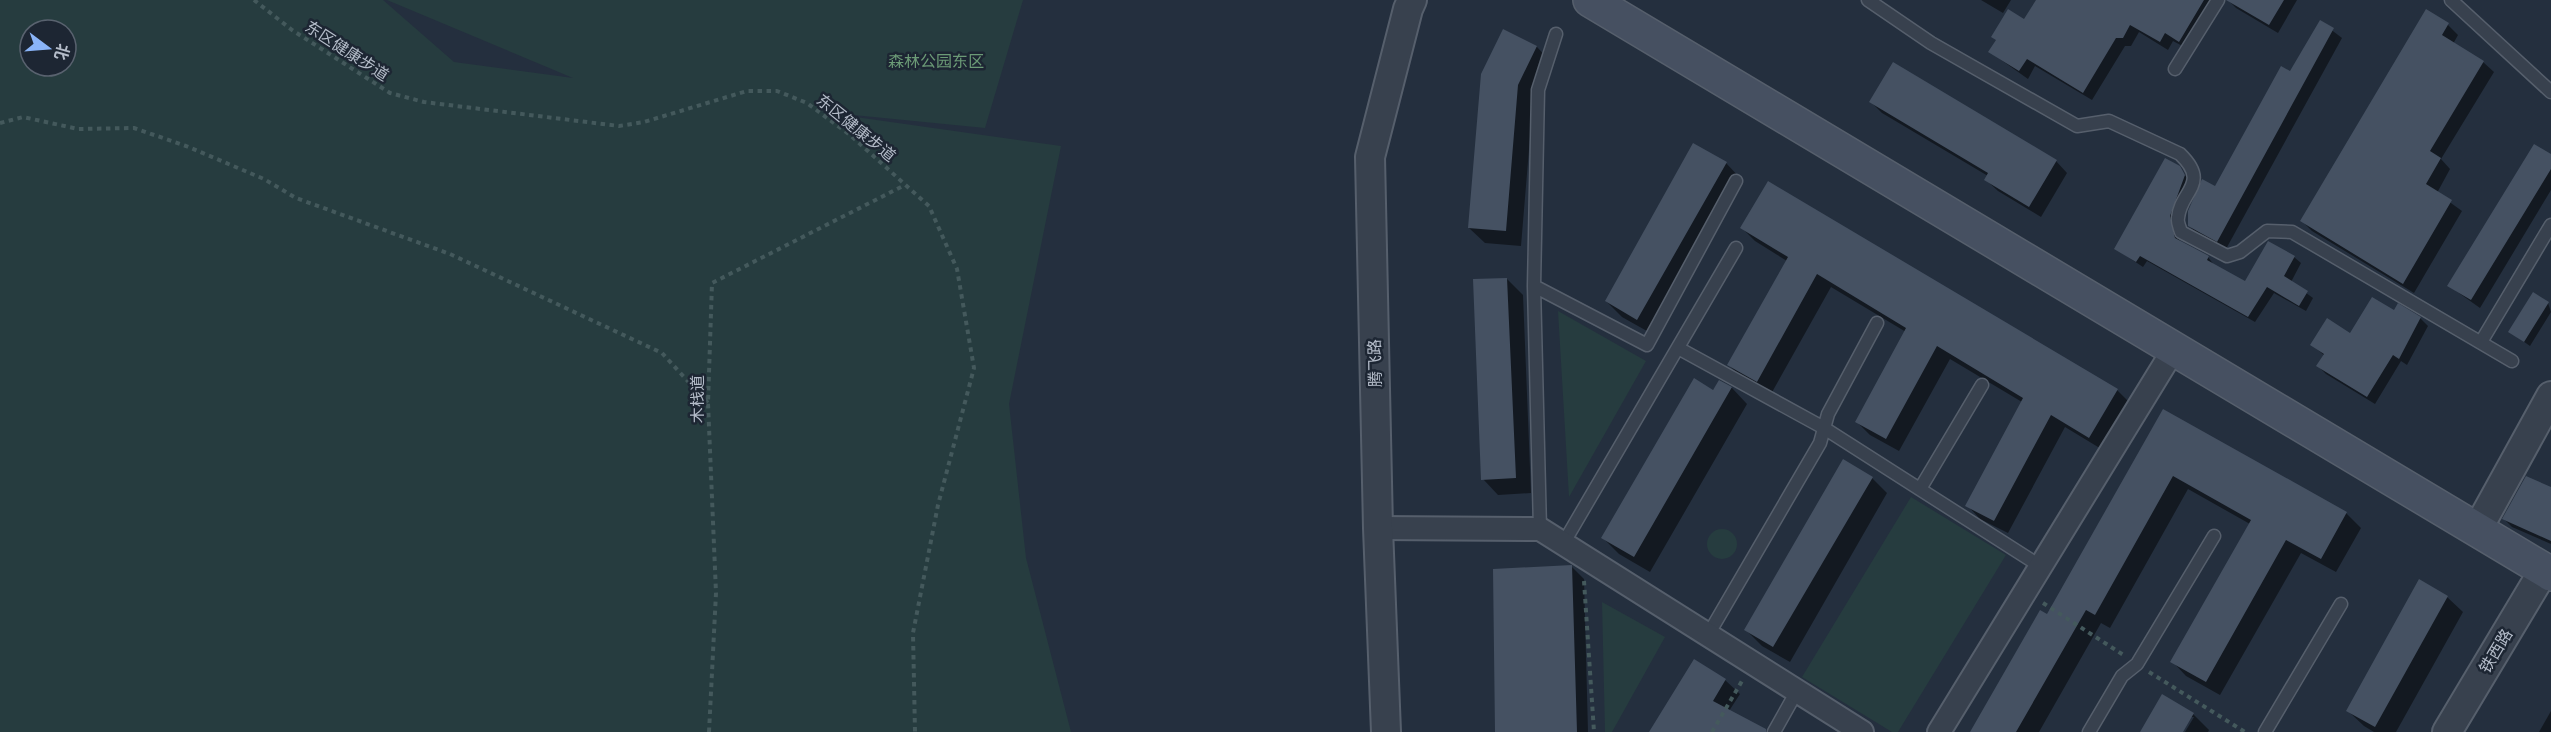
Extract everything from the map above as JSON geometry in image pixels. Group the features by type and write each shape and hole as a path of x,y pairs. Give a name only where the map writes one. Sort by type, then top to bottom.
{"main road":[{"path":"1590,0 2547,572"}],"street":[{"name":"腾飞路","path":"1386,732 1378,528 1370,157 1412,0"},
{"path":"1938,732 2174,349"},
{"path":"2477,530 2551,396"},
{"path":"1378,528 1540,530 1862,732"},
{"name":"铁西路","path":"2447,732 2547,572"}],"lane":[{"path":"1868,0 1931,43 2077,126 2109,121 2180,154 2189,163 2194,176 2191,189 2178,218 2181,232 2227,256 2240,252 2267,231 2292,232 2512,361"},
{"path":"2175,69 2218,0"},
{"path":"2451,0 2551,92"},
{"path":"1540,530 1534,286 1538,90 1556,34"},
{"path":"1534,286 1647,345 1736,181"},
{"path":"2481,342 2551,225"},
{"path":"1563,544 1736,248"},
{"path":"1708,635 1820,443 1828,414 1876,323"},
{"path":"1678,348 1824,428 2040,566"},
{"path":"1920,489 1982,385"},
{"path":"2089,732 2122,675 2137,664 2214,536"},
{"path":"2265,732 2341,604"},
{"path":"1774,732 1797,691"}],"path":[{"name":"东区健康步道","path":"254,0 292,30 390,93 424,102 619,126 644,122 747,91 777,91 807,103 850,135 929,206 957,270 974,368 938,505 913,633 915,732"},
{"path":"0,123 23,117 78,129 134,128 186,146 264,178 296,198 450,254 662,353 708,403"},
{"name":"木栈道","path":"709,732 716,593 708,403 712,283 905,185"},
{"path":"1583,556 1594,732"},
{"path":"2025,592 2245,732"},
{"path":"1712,732 1752,663"}],"green space":[{"name":"森林公园东区","path":"0,0 383,0 454,62 573,78 387,0 1023,0 985,128 813,111 1061,146 1009,404 1026,558 1071,732 0,732"},
{"path":"1558,311 1646,361 1569,497"},
{"path":"1911,497 2006,555 1898,732 1892,732 1802,677"},
{"path":"1722,529 1733,533 1737,544 1733,555 1722,559 1711,555 1707,544 1711,533"},
{"path":"1602,602 1665,637 1612,732 1605,732"}],"building":[{"path":"2036,0 2204,0 2179,42 2165,33 2160,42 2130,25 2123,38 2116,38 2083,93 2027,59 2019,71 1988,52 1996,40 1991,37 2008,9 2024,19"},
{"path":"2226,0 2284,0 2269,25"},
{"path":"2426,9 2449,23 2442,35 2484,61 2430,151 2441,158 2426,184 2452,200 2403,284 2300,221"},
{"path":"2320,20 2334,28 2217,242 2188,226 2188,211 2202,179 2215,186 2281,66 2290,71"},
{"path":"1503,29 1537,46 1518,85 1506,231 1468,228 1481,74"},
{"path":"1893,62 2057,160 2029,207 1984,180 1988,173 1869,102"},
{"path":"1693,143 1727,162 1637,320 1605,301"},
{"path":"2534,144 2551,154 2551,169 2471,300 2447,286"},
{"path":"2165,158 2180,166 2185,175 2170,216 2175,238 2209,256 2207,260 2245,281 2268,241 2295,256 2284,276 2308,291 2299,306 2267,287 2248,317 2140,256 2136,262 2114,249"},
{"path":"1768,181 2118,389 2089,438 2051,415 1994,521 1965,506 2023,398 1937,346 1886,439 1855,422 1906,328 1817,274 1757,382 1727,365 1788,257 1740,228"},
{"path":"1507,278 1516,478 1481,480 1473,279"},
{"path":"2533,292 2549,302 2524,342 2508,332"},
{"path":"2372,297 2394,310 2398,303 2421,317 2399,359 2393,355 2367,397 2316,366 2324,354 2310,345 2327,318 2350,333"},
{"path":"1694,378 1713,390 1719,380 1732,387 1634,557 1601,538"},
{"path":"2163,409 2347,512 2321,559 2286,540 2206,682 2170,662 2251,520 2173,476 2095,615 2086,610 2016,732 1970,732 2040,610 2047,614"},
{"path":"1843,459 1873,477 1773,647 1744,630"},
{"path":"2526,476 2551,487 2551,541 2502,519"},
{"path":"1572,565 1577,732 1495,732 1493,569"},
{"path":"2419,579 2448,596 2375,727 2346,711"},
{"path":"1694,659 1726,679 1713,701 1766,729 1766,732 1649,732"},
{"path":"2162,694 2194,713 2183,732 2140,732"}]}
